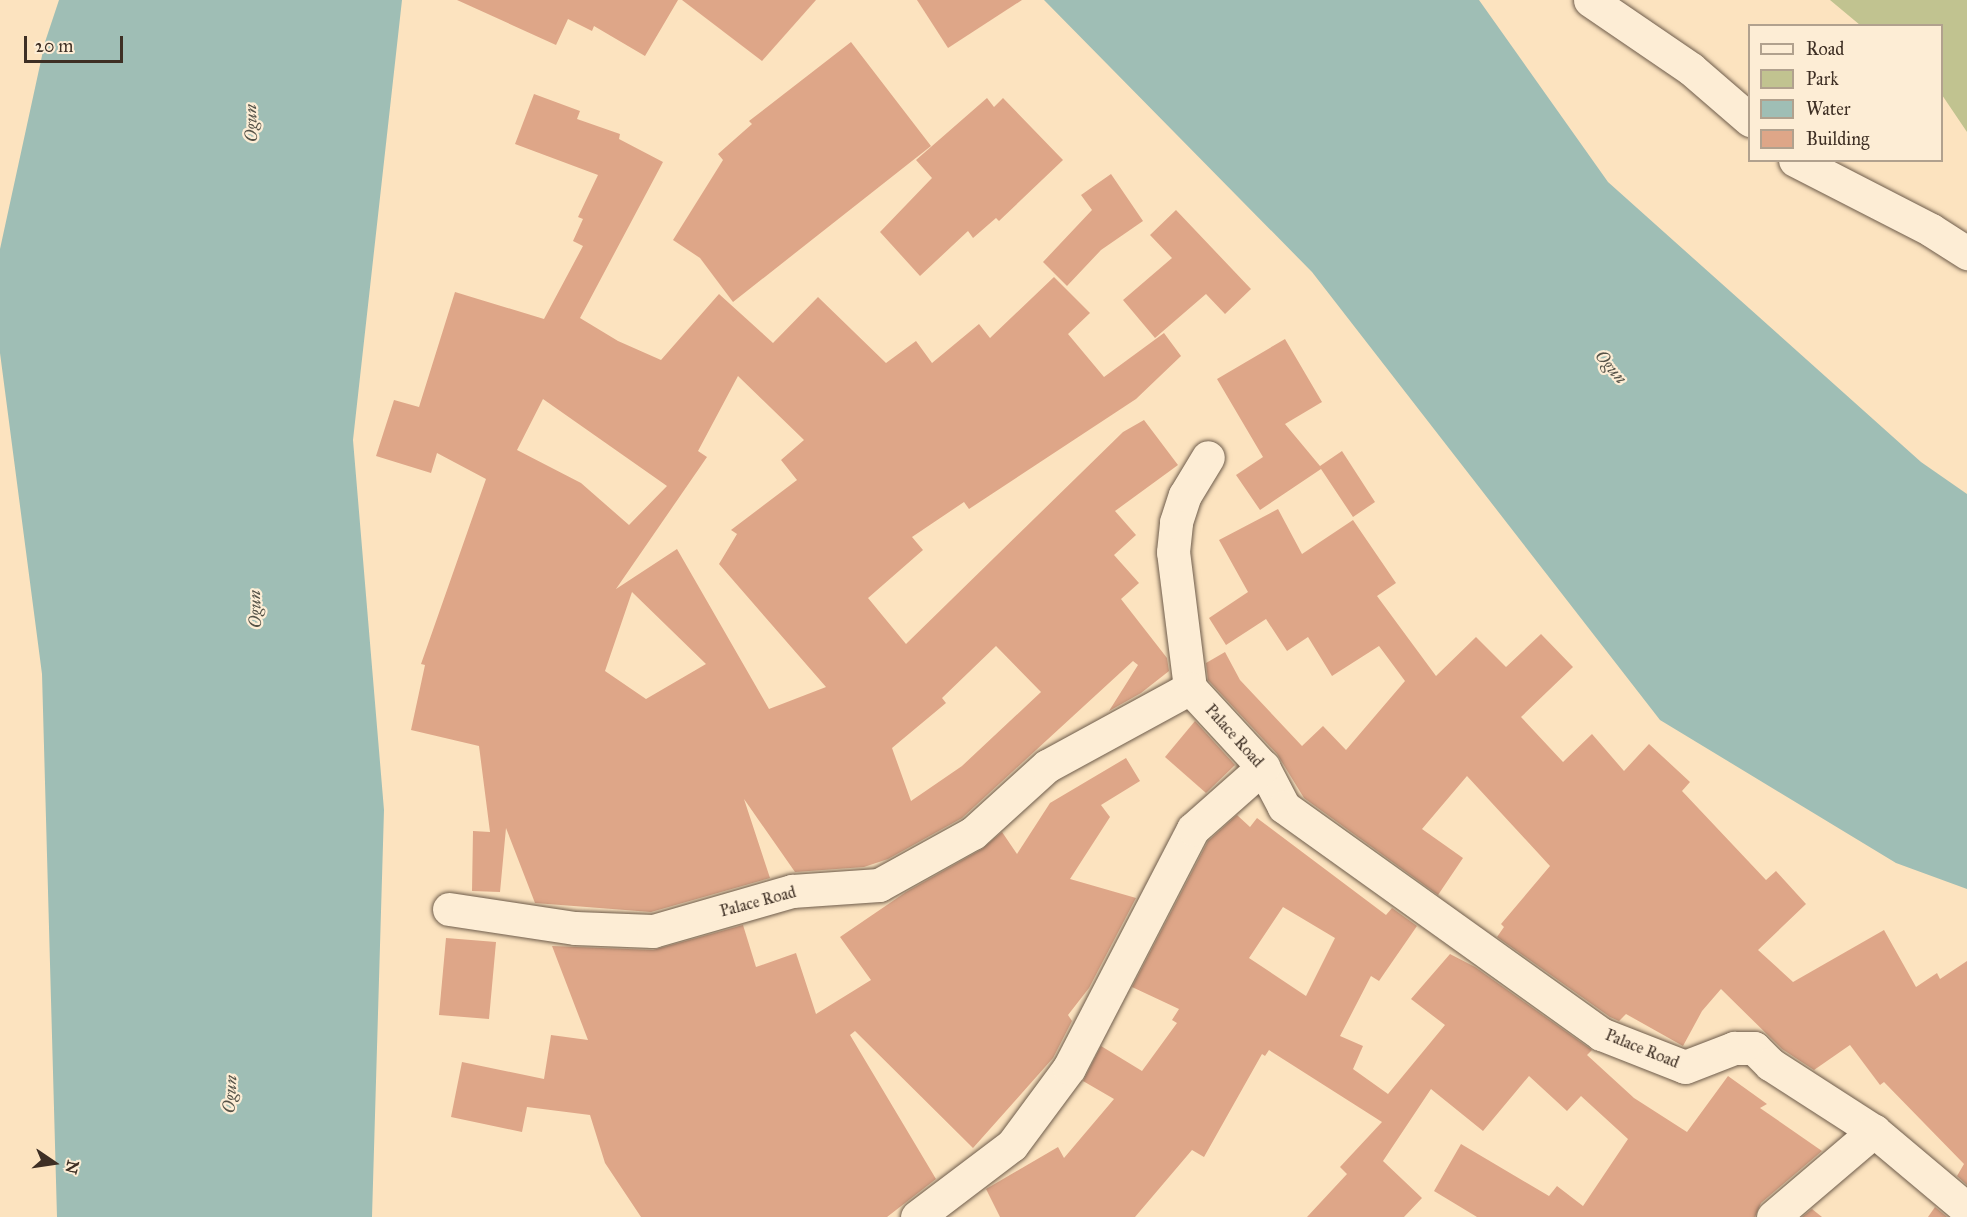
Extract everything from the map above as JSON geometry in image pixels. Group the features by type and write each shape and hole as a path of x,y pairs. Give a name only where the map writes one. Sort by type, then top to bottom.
{"street":[{"path":"1590,0 1691,69 1748,119"},
{"path":"1799,162 1931,230 1967,253"},
{"path":"1190,688 1173,552 1176,522 1185,495 1208,457"},
{"name":"Palace Road","path":"448,909 574,928 652,931 792,891 879,885 973,833 1047,766 1190,688 1263,766 1284,807 1601,1034 1685,1067 1734,1048 1754,1048 1770,1064 1874,1131 1967,1209"},
{"path":"917,1217 1012,1145 1070,1068 1193,829 1263,766"},
{"path":"1773,1217 1874,1131"}],"green space":[{"path":"1830,0 1967,0 1967,132 1943,96 1943,24 1859,24"}],"water":[{"name":"Ogun","path":"59,0 402,0 353,440 384,810 372,1217 57,1217 42,674 0,353 0,249 45,42"},
{"name":"Ogun","path":"1044,0 1479,0 1608,182 1921,462 1967,494 1967,889 1896,863 1660,720 1312,272"}],"building":[{"path":"457,0 678,0 645,56 594,26 592,31 568,19 556,45"},
{"path":"682,0 816,0 762,61"},
{"path":"917,0 1022,0 948,48"},
{"path":"851,42 931,146 733,302 700,258 673,240 723,160 718,154 752,124 749,121"},
{"path":"534,94 580,111 577,119 620,134 619,139 663,162 580,318 618,341 661,360 719,294 773,343 818,297 886,363 916,341 932,363 979,324 990,338 1054,277 1090,313 1068,334 1104,377 1164,333 1181,356 1136,399 969,509 964,502 912,537 923,550 868,598 906,644 1123,432 1144,420 1178,465 1115,511 1136,535 1114,555 1139,583 1121,599 1167,658 1169,671 1141,693 1109,711 1138,665 1133,661 962,818 888,859 864,867 795,872 744,799 770,878 651,912 535,903 506,828 500,892 472,891 473,831 490,832 479,746 411,730 425,665 421,664 486,479 437,453 431,473 376,456 394,400 419,407 455,292 544,319 583,246 573,241 583,219 578,217 598,175 515,144","holes":["738,376 804,440 781,460 797,480 731,530 737,534 719,564 826,687 769,709 677,549 616,589 707,457 698,451","543,399 667,486 629,525 581,483 517,450","632,592 706,664 646,699 605,671","996,646 1041,692 962,766 911,801 892,748 946,703 942,698"]},
{"path":"987,98 994,107 1003,98 1063,160 999,221 996,218 973,238 968,231 920,276 880,232 932,178 916,160"},
{"path":"1111,174 1143,221 1101,250 1067,286 1043,262 1092,210 1081,195"},
{"path":"1176,210 1251,289 1225,314 1206,294 1155,338 1123,300 1172,258 1150,235"},
{"path":"1285,339 1322,402 1285,424 1320,466 1342,451 1375,502 1353,517 1321,469 1260,510 1236,475 1263,457 1217,379"},
{"path":"1278,509 1302,554 1353,520 1396,583 1377,596 1436,676 1476,637 1506,667 1541,634 1573,667 1521,717 1563,762 1592,734 1624,771 1649,744 1690,782 1682,791 1766,880 1776,871 1806,904 1758,950 1793,982 1884,930 1916,987 1937,973 1940,979 1967,961 1967,1185 1957,1176 1964,1164 1884,1082 1880,1085 1850,1045 1814,1070 1782,1049 1721,989 1702,1011 1683,1046 1626,1014 1619,1021 1610,1017 1497,937 1504,927 1501,924 1550,866 1467,776 1422,829 1463,858 1438,895 1304,798 1277,754 1208,680 1206,663 1225,652 1240,680 1302,746 1323,726 1346,750 1405,681 1379,646 1332,676 1308,637 1287,651 1266,619 1226,645 1209,618 1248,592 1219,540"},
{"path":"1195,721 1235,765 1206,793 1165,757"},
{"path":"1126,758 1140,781 1101,805 1110,817 1070,879 1136,898 1089,988 1068,1015 1072,1021 1053,1058 973,1148 855,1031 850,1035 936,1179 887,1217 641,1217 605,1163 590,1115 527,1107 522,1132 451,1117 462,1062 544,1079 551,1035 588,1040 552,946 653,950 743,925 756,967 796,953 816,1014 871,980 840,937 906,892 982,849 1002,832 1017,854 1050,803"},
{"path":"1237,815 1250,827 1257,818 1386,915 1392,908 1417,926 1379,981 1371,976 1340,1036 1363,1046 1353,1069 1388,1094 1445,1025 1411,999 1450,954 1475,967 1592,1050 1587,1055 1634,1098 1687,1132 1728,1076 1767,1104 1760,1108 1822,1151 1761,1203 1755,1217 1477,1217 1434,1191 1461,1144 1549,1196 1557,1186 1583,1206 1628,1139 1581,1096 1567,1111 1529,1076 1483,1131 1431,1089 1383,1161 1422,1198 1404,1217 1307,1217 1347,1174 1340,1167 1382,1122 1269,1050 1265,1056 1262,1054 1204,1157 1192,1150 1135,1217 1000,1217 986,1189 1058,1147 1064,1158 1114,1099 1083,1081 1101,1046 1142,1071 1177,1023 1172,1020 1179,1009 1132,987 1208,841","holes":["1283,907 1335,938 1306,996 1249,958"]},
{"path":"446,938 496,942 489,1019 439,1015"},
{"path":"1935,1207 1947,1217 1928,1217"},
{"path":"1812,1209 1822,1217 1802,1217"}]}
